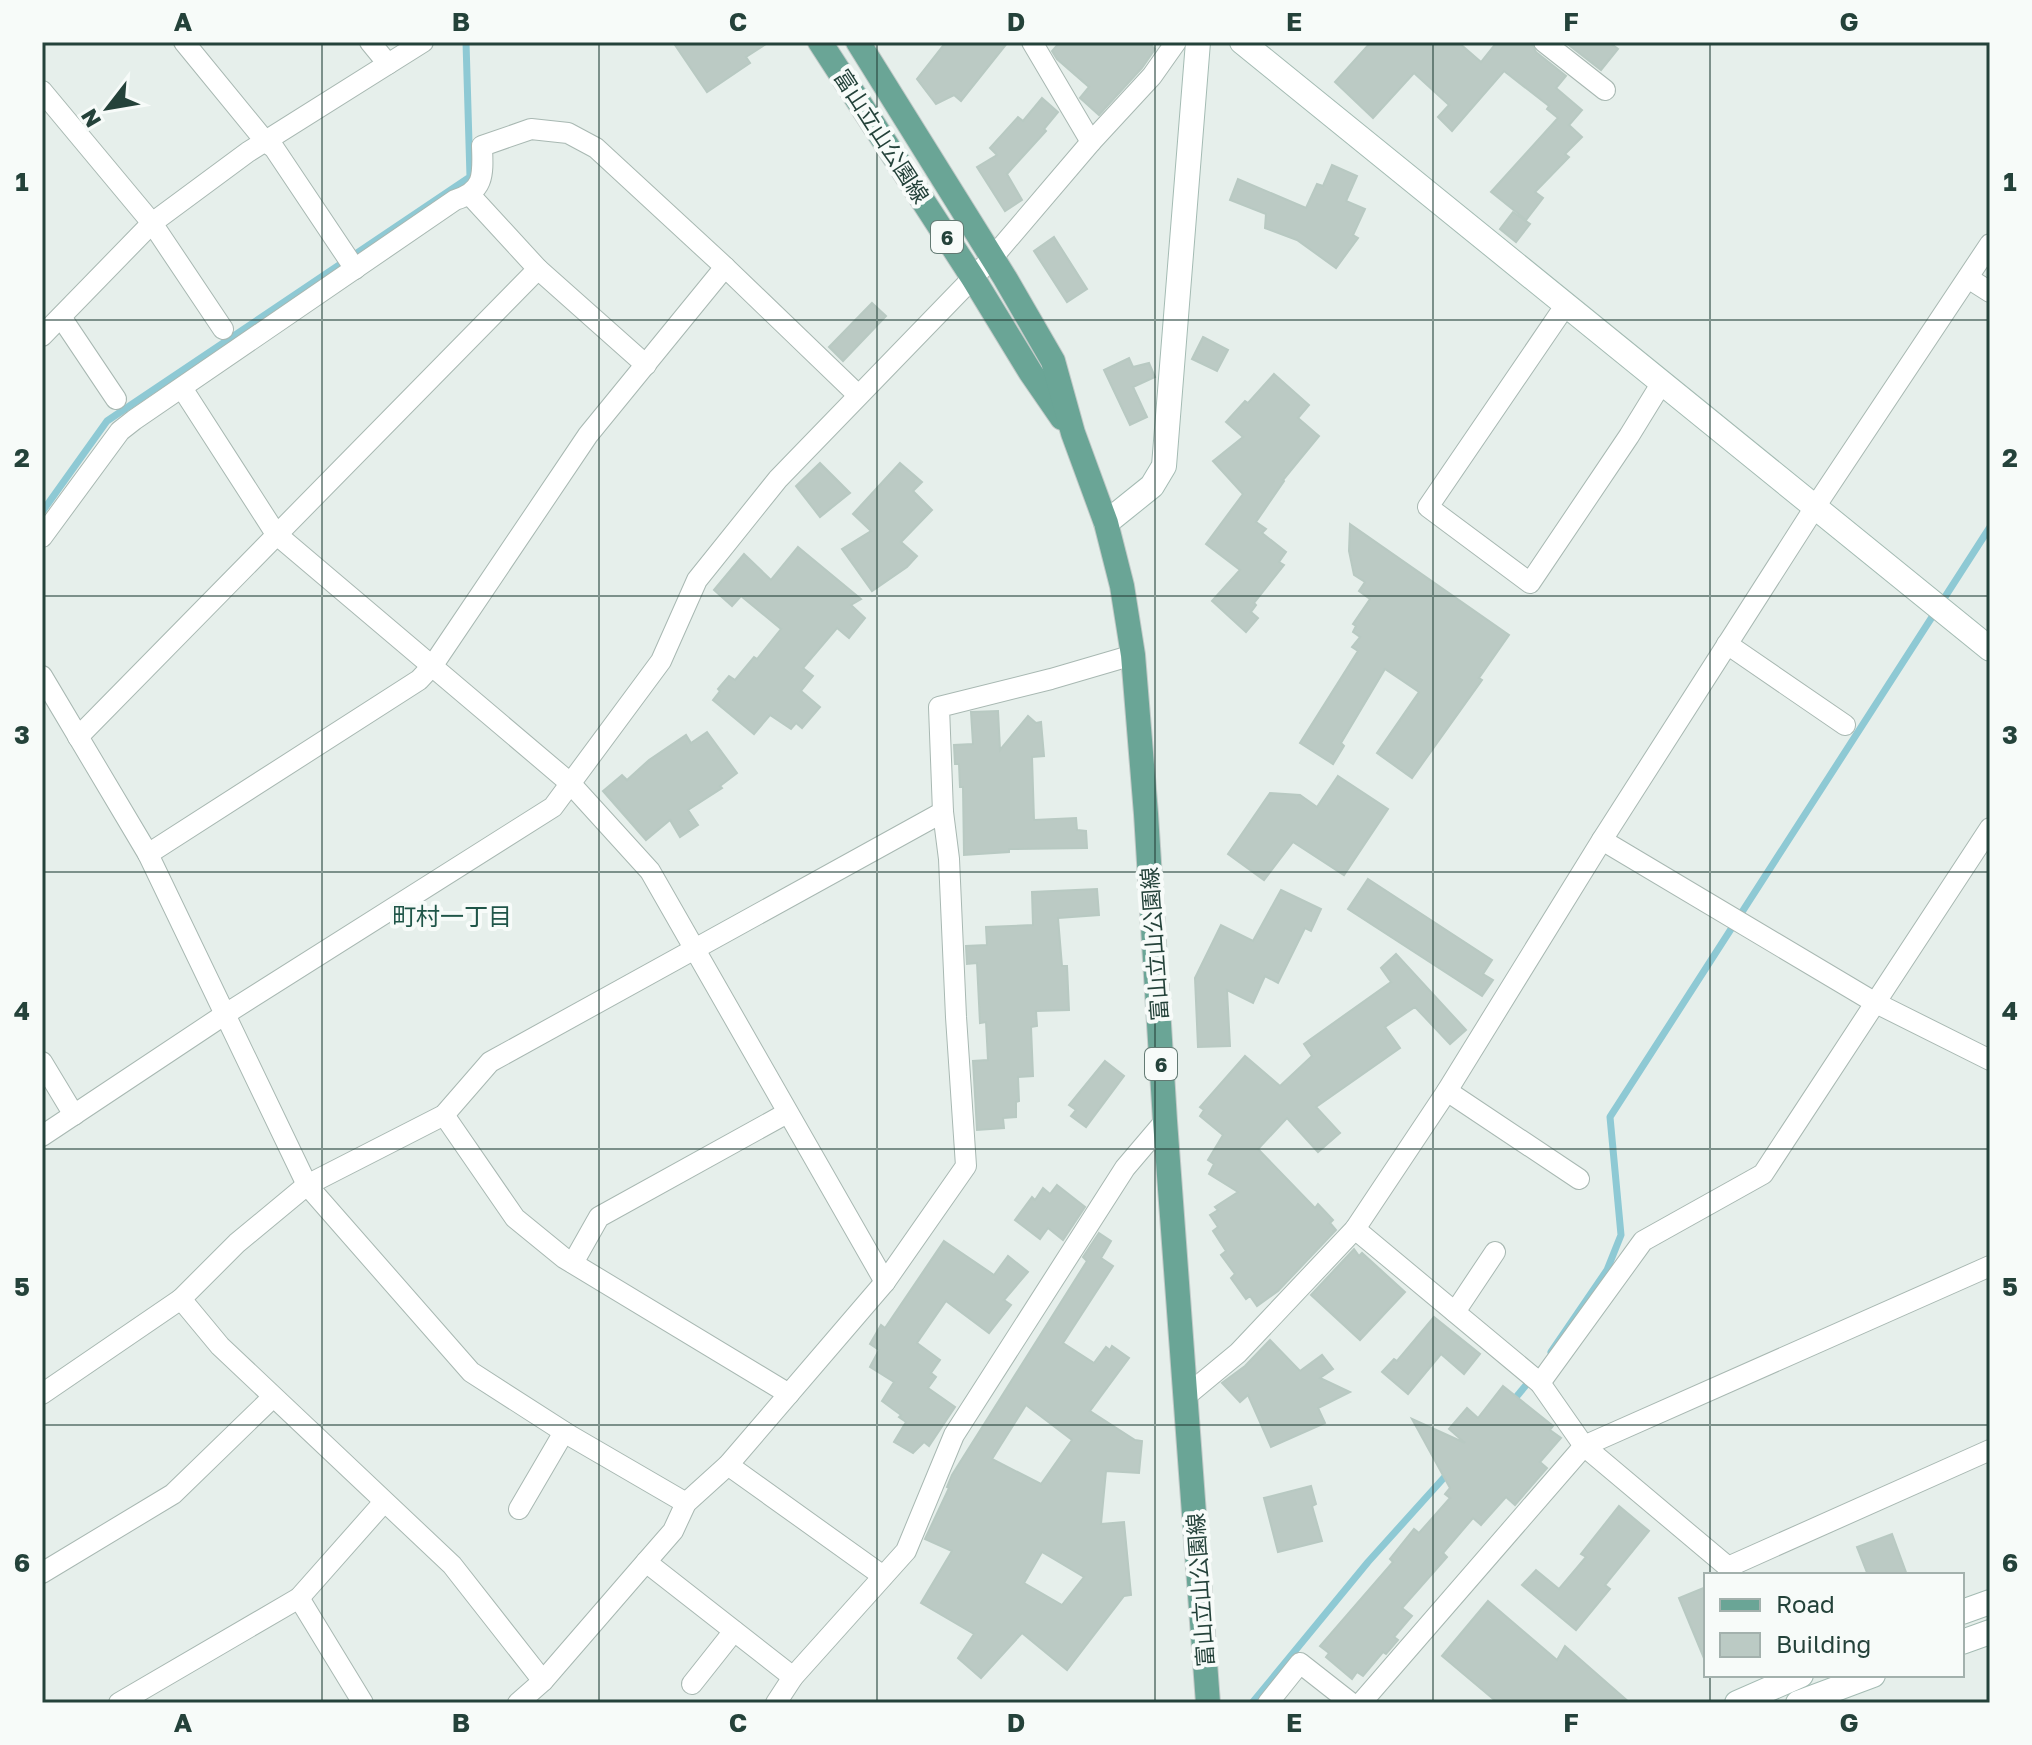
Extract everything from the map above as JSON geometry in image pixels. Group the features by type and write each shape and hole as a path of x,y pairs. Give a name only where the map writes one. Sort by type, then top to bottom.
{"main road":[{"name":"富山立山公園線","path":"820,42 1031,373 1073,433"},
{"name":"富山立山公園線","path":"858,42 993,257 1053,361 1073,433 1106,523 1122,586 1133,655 1208,1703"}],"street":[{"path":"184,42 274,148 355,269"},
{"path":"370,42 388,64"},
{"path":"116,399 50,321 152,223 265,141 423,42"},
{"path":"1032,42 1091,142"},
{"path":"42,1136 224,1015 553,807 661,661 697,580 778,479 993,257 1152,76 1176,42"},
{"path":"1106,523 1152,486 1164,466 1198,42"},
{"path":"1242,42 1990,649"},
{"path":"1544,42 1605,90"},
{"path":"42,91 152,223 223,329"},
{"path":"46,521 120,431 455,200 470,195 483,176 482,146 531,129 568,133 596,148 858,395"},
{"path":"470,195 538,269 646,365"},
{"path":"1186,1396 1238,1353 1355,1229 1447,1091 1602,840 1815,507 1990,244"},
{"path":"148,854 419,680 433,665 588,435 725,267"},
{"path":"78,737 538,269"},
{"path":"1968,278 1990,292"},
{"path":"1565,306 1428,507 1530,583 1661,384"},
{"path":"182,388 276,534 570,783 650,871 885,1282"},
{"path":"1727,644 1845,725"},
{"path":"518,1703 543,1681 673,1531 686,1503 728,1465 885,1282 966,1166 939,707 1133,655"},
{"path":"42,676 148,854 307,1185 471,1372 564,1432 686,1503"},
{"path":"42,1394 181,1299 237,1243 307,1185 444,1115 490,1062 943,812"},
{"path":"1540,1383 1643,1241 1763,1174 1990,828"},
{"path":"1602,840 1874,1002 1990,1060"},
{"path":"42,1062 74,1115"},
{"path":"1447,1091 1579,1179"},
{"path":"573,1263 599,1217 787,1113"},
{"path":"444,1115 515,1218 573,1263 789,1394"},
{"path":"776,1703 793,1677 906,1551 954,1435 1125,1168 1165,1121"},
{"path":"1355,1229 1540,1383 1584,1446 1730,1571 1990,1450"},
{"path":"1455,1312 1495,1252"},
{"path":"1361,1703 1584,1446 1990,1266"},
{"path":"181,1299 220,1346 452,1565 543,1681"},
{"path":"42,1573 173,1494 273,1397"},
{"path":"519,1509 564,1432"},
{"path":"728,1465 883,1576"},
{"path":"119,1703 299,1598 384,1502"},
{"path":"646,1562 793,1677"},
{"path":"299,1598 363,1703"},
{"path":"1964,1611 1990,1602"},
{"path":"692,1684 734,1631"},
{"path":"1964,1641 1990,1632"},
{"path":"1268,1703 1300,1663 1351,1703"},
{"path":"1737,1703 1787,1677 1800,1702 1868,1677"}],"building":[{"path":"673,42 769,42 746,57 750,63 707,92"},
{"path":"946,42 1008,42 961,101 954,95 936,104 917,79"},
{"path":"1060,42 1148,42 1155,49 1099,115 1080,98 1089,87 1052,51"},
{"path":"1371,42 1458,42 1481,62 1497,42 1531,42 1536,52 1566,76 1556,88 1582,110 1569,125 1582,137 1565,154 1569,157 1535,192 1543,198 1526,220 1491,192 1558,118 1547,109 1549,106 1504,71 1452,131 1438,117 1449,105 1414,73 1373,118 1335,82"},
{"path":"1565,42 1609,42 1618,49 1601,70"},
{"path":"1042,98 1058,112 1044,129 1046,131 1007,174 1022,200 1005,211 977,167 997,155 990,148 1018,117 1023,121"},
{"path":"1332,165 1357,176 1346,201 1365,209 1353,235 1358,238 1336,268 1297,240 1265,228 1266,214 1230,200 1238,179 1306,208 1317,184 1323,186"},
{"path":"1513,212 1530,224 1516,242 1500,229"},
{"path":"1054,237 1087,289 1067,302 1034,251"},
{"path":"872,303 886,316 843,361 829,347"},
{"path":"1203,337 1228,350 1217,371 1192,359"},
{"path":"1129,358 1133,367 1149,363 1155,377 1133,387 1147,417 1130,425 1104,370"},
{"path":"1274,374 1309,405 1298,418 1319,436 1283,480 1256,522 1266,529 1262,533 1286,552 1279,562 1284,565 1254,603 1256,605 1251,612 1258,618 1246,632 1212,601 1240,570 1206,544 1243,494 1213,461 1243,437 1226,422"},
{"path":"820,463 850,493 820,517 796,486"},
{"path":"900,463 922,482 913,491 932,510 901,542 917,556 907,567 872,591 842,549 871,531 853,514"},
{"path":"1350,524 1509,635 1479,678 1482,680 1412,778 1377,753 1419,692 1385,669 1341,743 1344,746 1333,764 1300,743 1358,651 1352,647 1360,637 1353,632 1356,626 1353,624 1370,599 1359,591 1365,582 1354,575 1349,551"},
{"path":"798,547 861,599 851,605 865,618 849,638 837,628 803,668 813,676 801,691 820,707 802,728 796,723 791,729 770,715 754,734 713,700 729,676 735,680 781,629 741,596 732,606 714,590 744,554 771,580"},
{"path":"998,711 1000,750 1028,716 1036,723 1041,722 1044,756 1032,757 1034,820 1076,818 1077,830 1086,831 1087,848 1009,849 1009,852 964,855 963,787 960,787 959,764 955,764 954,745 973,744 971,712"},
{"path":"707,732 737,773 720,786 722,788 688,810 698,825 680,837 670,820 646,840 603,791 622,775 627,780 649,760 686,735 691,743"},
{"path":"1338,776 1388,809 1344,875 1293,842 1264,880 1228,854 1270,793 1300,795 1317,807"},
{"path":"1368,879 1492,960 1483,974 1493,980 1482,996 1348,909"},
{"path":"1097,889 1099,915 1058,918 1062,966 1067,966 1069,1010 1036,1011 1037,1026 1031,1027 1033,1076 1018,1077 1016,1117 1003,1118 1004,1128 977,1130 973,1061 988,1060 986,1022 980,1023 977,963 967,964 966,946 987,945 986,927 1033,925 1032,892"},
{"path":"1281,890 1321,909 1311,931 1305,928 1278,983 1265,976 1253,1003 1227,990 1230,1046 1198,1047 1195,978 1221,925 1253,941"},
{"path":"1396,954 1466,1030 1450,1044 1415,1007 1385,1027 1400,1048 1316,1107 1340,1133 1318,1152 1287,1118 1258,1149 1315,1208 1318,1204 1333,1220 1330,1223 1336,1230 1278,1291 1257,1306 1250,1296 1246,1299 1231,1278 1235,1274 1221,1255 1226,1251 1213,1231 1218,1227 1210,1215 1218,1210 1215,1207 1238,1192 1209,1174 1214,1164 1208,1160 1223,1135 1200,1116 1204,1110 1200,1107 1245,1056 1280,1086 1312,1056 1304,1044 1391,982 1381,968"},
{"path":"1105,1061 1124,1076 1086,1127 1071,1116 1076,1110 1069,1105"},
{"path":"1057,1185 1085,1207 1063,1240 1048,1228 1040,1239 1015,1220 1032,1197 1035,1200 1043,1188 1050,1194"},
{"path":"1099,1233 1111,1241 1101,1258 1113,1266 1063,1343 1094,1363 1106,1347 1110,1350 1112,1346 1129,1358 1090,1411 1135,1440 1142,1441 1139,1473 1106,1471 1101,1524 1124,1522 1131,1595 1124,1596 1067,1670 1022,1633 981,1678 958,1658 974,1634 921,1603 952,1551 925,1539 952,1475 1087,1261 1083,1257","holes":["1026,1405 1072,1440 1041,1484 992,1459","1042,1552 1084,1577 1062,1605 1024,1583"]},
{"path":"944,1241 994,1275 1008,1256 1028,1272 1004,1300 1011,1305 989,1333 946,1301 917,1343 940,1360 931,1373 936,1377 928,1388 955,1407 929,1446 924,1442 913,1453 894,1442 906,1422 882,1401 894,1382 870,1367 879,1350 870,1344 881,1325 885,1328"},
{"path":"1354,1249 1405,1292 1360,1340 1311,1295"},
{"path":"1434,1317 1480,1354 1464,1374 1441,1354 1408,1394 1382,1372 1394,1359 1397,1361"},
{"path":"1270,1340 1300,1371 1322,1355 1333,1369 1320,1378 1350,1392 1318,1408 1325,1423 1271,1447 1248,1395 1240,1402 1222,1383 1245,1366"},
{"path":"1503,1386 1553,1426 1550,1430 1561,1438 1540,1462 1547,1468 1515,1505 1506,1497 1481,1525 1473,1518 1443,1553 1447,1557 1402,1608 1412,1616 1394,1637 1398,1640 1363,1676 1357,1672 1352,1679 1326,1657 1329,1653 1320,1646 1393,1562 1390,1559 1414,1529 1419,1533 1450,1498 1445,1494 1450,1488 1412,1419 1465,1443 1449,1429 1467,1408 1478,1418"},
{"path":"1311,1486 1316,1504 1312,1506 1322,1541 1278,1552 1264,1498"},
{"path":"1619,1506 1649,1531 1605,1585 1610,1589 1576,1630 1522,1585 1536,1570 1559,1589 1586,1557 1581,1554"},
{"path":"1892,1534 1906,1573 1867,1573 1857,1547"},
{"path":"1704,1588 1704,1658 1679,1598"},
{"path":"1488,1601 1557,1660 1565,1646 1630,1703 1498,1703 1442,1656"}],"waterway":[{"path":"42,512 107,421 470,177 466,42"},
{"path":"1551,1352 1607,1270 1621,1235 1610,1117 1990,527"},
{"path":"1512,1402 1532,1378"},
{"path":"1252,1703 1368,1562 1450,1471"}],"district":[{"name":"町村一丁目","path":"452,915"}]}
